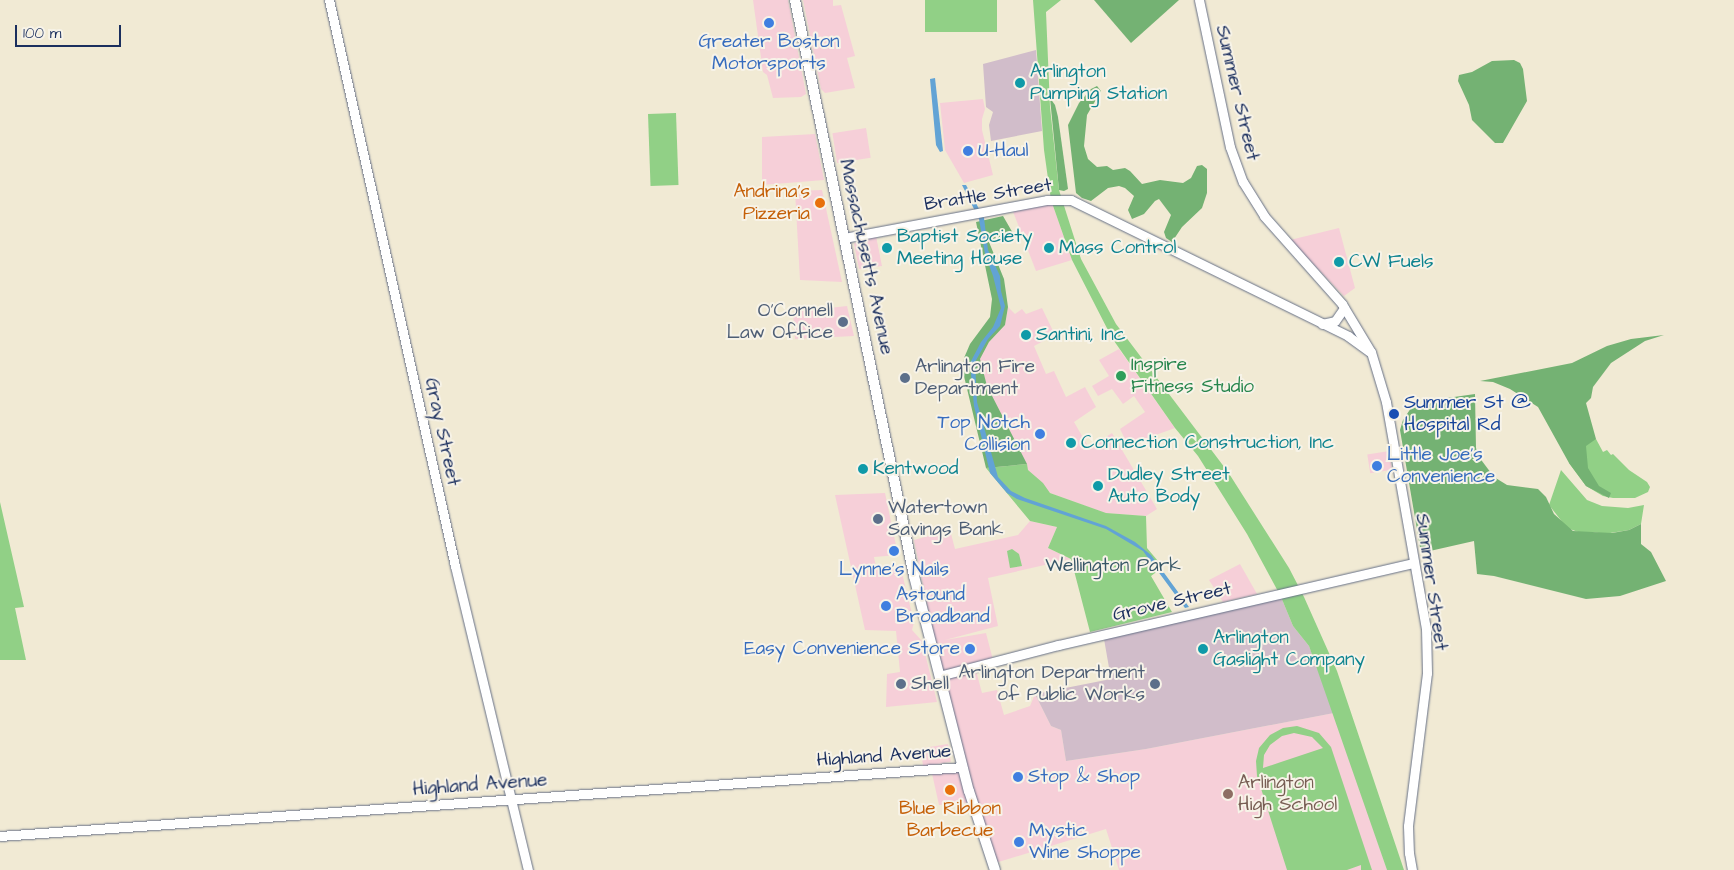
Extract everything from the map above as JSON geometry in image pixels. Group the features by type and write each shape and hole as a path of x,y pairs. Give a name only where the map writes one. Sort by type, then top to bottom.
{"main road":[{"name":"Gray Street","path":"329,0 458,581 528,870"},
{"name":"Massachusetts Avenue","path":"795,0 910,554 962,767 976,817 995,870"},
{"name":"Summer Street","path":"1199,0 1230,147 1243,182 1264,216 1344,308 1371,352 1386,402 1426,628 1427,673 1409,815 1408,854 1412,870"},
{"name":"Brattle Street","path":"844,238 1047,200 1071,200 1348,336 1371,352"},
{"path":"1321,324 1335,321 1344,308"},
{"name":"Grove Street","path":"939,676 1058,645 1414,563"},
{"name":"Highland Avenue","path":"0,836 962,767"}],"shaded area":[{"path":"753,0 788,0 806,94 801,97 773,98 767,75 763,72"},
{"path":"803,0 833,0 833,6 841,5 855,56 847,58 855,88 825,93 821,89"},
{"path":"1036,50 1042,131 991,141 989,125 993,112 986,107 983,64"},
{"path":"983,99 985,109 982,119 982,130 993,175 964,183 945,150 940,103"},
{"path":"866,128 871,158 837,163 832,133"},
{"path":"815,134 824,180 762,185 762,137"},
{"path":"822,190 842,282 800,280 795,191"},
{"path":"1051,200 1072,260 1036,271 1012,209"},
{"path":"1339,228 1355,288 1344,296 1290,240"},
{"path":"876,236 882,266 859,269 854,244 859,239"},
{"path":"847,306 854,336 795,339 793,312"},
{"path":"1008,307 1015,314 1022,309 1026,314 1042,308 1055,335 1034,346 1046,374 1054,371 1066,397 1085,387 1096,407 1074,422 1089,448 1112,433 1157,509 1146,516 1105,513 1050,493 1028,470 987,386 980,359 989,342 1005,325"},
{"path":"1119,349 1175,428 1128,445 1120,429 1145,412 1134,396 1123,404 1112,389 1098,396 1092,386 1109,376 1099,360"},
{"path":"1389,451 1392,470 1370,473 1367,454"},
{"path":"885,493 898,555 874,557 876,567 900,565 914,622 912,630 922,641 937,702 886,707 887,674 900,672 896,631 865,630 835,495"},
{"path":"1030,521 1057,527 1048,548 1071,559 988,578 998,626 945,640 986,633 993,660 941,673 914,540 950,530 955,549 1018,535"},
{"path":"1240,564 1257,594 1223,602 1209,580"},
{"name":"Arlington Department of Public Works","path":"1281,597 1293,626 1309,646 1334,713 1146,749 1066,761 1061,730 1051,726 1035,694 1111,679 1104,639"},
{"name":"Arlington High School","path":"975,667 982,693 997,690 1004,715 1030,706 1035,694 1051,726 1061,730 1066,761 1146,749 1334,713 1387,870 1119,870 1106,829 992,864 972,802 939,805 931,769 962,767 939,676"},
{"path":"948,744 951,762 923,766 920,748"}],"green space":[{"path":"925,0 997,0 997,32 925,32"},
{"path":"1033,0 1061,0 1046,12 1050,107 1059,190 1081,259 1116,324 1228,472 1289,568 1337,671 1404,870 1387,870 1309,646 1293,626 1281,597 1247,534 1198,456 1175,428 1112,338 1072,260 1051,200 1044,150"},
{"path":"1094,0 1179,0 1131,43"},
{"path":"1514,60 1520,63 1523,69 1527,101 1503,143 1495,143 1472,120 1469,105 1458,81 1459,75 1472,72 1492,61"},
{"path":"1097,86 1101,91 1087,115 1084,146 1088,159 1097,167 1107,166 1113,170 1125,168 1142,184 1160,180 1183,183 1191,178 1197,166 1202,165 1207,169 1207,193 1202,208 1182,227 1172,242 1166,238 1164,232 1171,215 1159,199 1144,214 1132,219 1128,210 1134,196 1125,188 1119,186 1108,188 1091,201 1082,198 1076,193 1068,125 1079,103 1091,89"},
{"path":"1050,98 1055,105 1058,117 1068,189 1064,191 1059,190"},
{"path":"676,113 679,185 651,186 648,114"},
{"path":"1003,216 1014,235 989,242 1004,279 1008,307 1005,325 989,342 980,359 987,386 1027,464 986,468 963,372 964,358 970,344 990,317 992,299 976,222"},
{"path":"1664,335 1645,341 1611,363 1593,387 1591,398 1586,403 1596,439 1586,446 1588,468 1599,486 1611,493 1609,498 1586,486 1569,463 1538,407 1510,389 1493,382 1480,381 1572,363 1607,346 1631,339"},
{"path":"1475,394 1476,448 1479,457 1494,477 1507,485 1538,489 1546,497 1554,514 1573,531 1612,533 1629,530 1641,524 1641,544 1651,552 1666,581 1620,596 1586,599 1494,576 1477,574 1474,541 1421,553 1400,430 1403,420 1411,408 1447,398"},
{"path":"1596,439 1603,452 1607,450 1611,455 1613,454 1629,470 1647,482 1650,487 1648,492 1635,498 1613,498 1603,496 1586,486 1569,463 1586,440"},
{"name":"Wellington Park","path":"1027,464 1028,470 1043,483 1050,493 1106,513 1146,516 1147,548 1163,567 1151,576 1172,612 1090,632 1071,559 1048,548 1057,527 1030,521 986,468"},
{"path":"1561,470 1587,500 1602,506 1628,508 1644,505 1641,524 1629,530 1604,534 1594,532 1581,533 1567,528 1549,505"},
{"path":"0,502 24,607 15,608 26,660 0,660"},
{"path":"1012,549 1019,554 1022,566 1010,568 1007,551"},
{"path":"1297,726 1319,733 1331,747 1372,870 1361,870 1361,865 1347,870 1287,870 1257,776 1256,761 1259,748 1270,735 1283,728","holes":["1294,733 1312,737 1323,748 1263,768 1264,755 1270,745 1282,736"]}],"water":[{"path":"935,78 943,151 940,152 936,145 930,79"},
{"path":"962,185 966,185 984,218 988,250 1000,276 1005,306 1000,326 988,339 975,362 977,402 998,477 1011,491 1025,498 1106,526 1135,542 1151,555 1189,607 1185,608 1143,551 1106,529 1017,499 1007,493 990,473 974,406 970,363 981,342 993,327 1001,308 985,254 979,219"}],"place":[{"name":"Greater Boston Motorsports","path":"769,23"},
{"name":"Arlington Pumping Station","path":"1020,83"},
{"name":"U-Haul","path":"968,151"},
{"name":"Andrina's Pizzeria","path":"820,203"},
{"name":"Baptist Society Meeting House","path":"887,248"},
{"name":"Mass Control","path":"1049,248"},
{"name":"CW Fuels","path":"1339,262"},
{"name":"O'Connell Law Office","path":"843,322"},
{"name":"Santini, Inc","path":"1026,335"},
{"name":"Inspire Fitness Studio","path":"1121,376"},
{"name":"Arlington Fire Department","path":"905,378"},
{"name":"Summer St @ Hospital Rd","path":"1394,414"},
{"name":"Top Notch Collision","path":"1040,434"},
{"name":"Connection Construction, Inc","path":"1071,443"},
{"name":"Little Joe's Convenience","path":"1377,466"},
{"name":"Kentwood","path":"863,469"},
{"name":"Dudley Street Auto Body","path":"1098,486"},
{"name":"Watertown Savings Bank","path":"878,519"},
{"name":"Lynne's Nails","path":"894,551"},
{"name":"Astound Broadband","path":"886,606"},
{"name":"Easy Convenience Store","path":"970,649"},
{"name":"Arlington Gaslight Company","path":"1203,649"},
{"name":"Shell","path":"901,684"},
{"name":"Arlington Department of Public Works","path":"1155,684"},
{"name":"Stop & Shop","path":"1018,777"},
{"name":"Blue Ribbon Barbecue","path":"950,790"},
{"name":"Arlington High School","path":"1228,794"},
{"name":"Mystic Wine Shoppe","path":"1019,842"}]}
